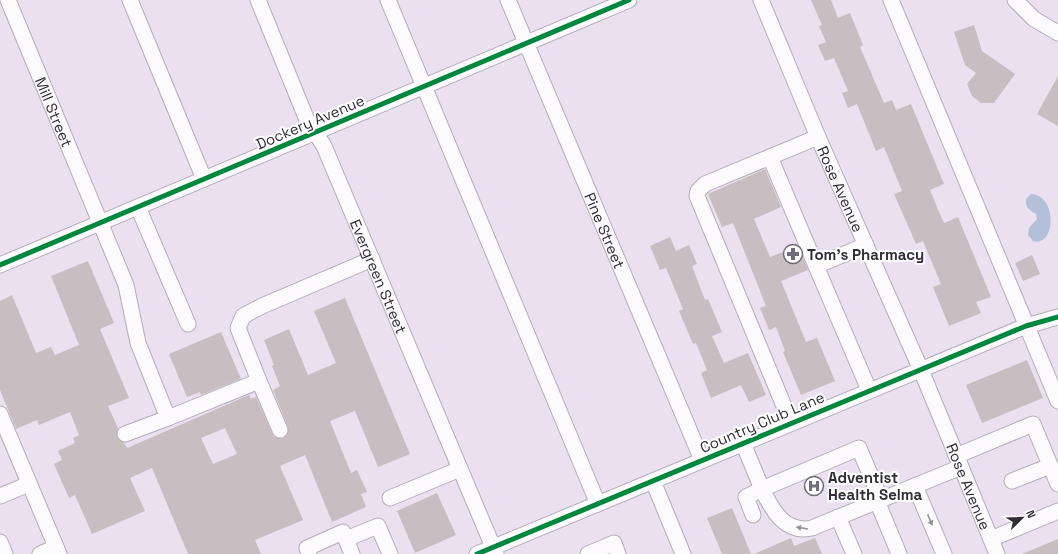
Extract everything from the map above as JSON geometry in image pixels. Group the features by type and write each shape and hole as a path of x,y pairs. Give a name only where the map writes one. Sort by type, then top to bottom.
{"street":[{"name":"Mill Street","path":"8,0 126,284 138,343 168,418"},
{"path":"130,0 204,179"},
{"name":"Evergreen Street","path":"258,0 307,120 324,146 495,550"},
{"path":"388,0 598,504"},
{"name":"Pine Street","path":"508,0 702,460"},
{"name":"Dockery Avenue","path":"0,265 629,0"},
{"name":"Rose Avenue","path":"761,0 818,137 921,370 997,554"},
{"path":"891,0 1058,401"},
{"path":"1014,0 1034,19 1058,33"},
{"path":"791,423 697,196 698,191 705,184 818,137"},
{"path":"770,157 870,390"},
{"path":"138,207 188,324"},
{"path":"816,266 866,245"},
{"path":"280,430 238,328 243,316 262,306 372,259"},
{"name":"Country Club Lane","path":"477,554 495,550 598,504 870,390 1026,326 1058,316"},
{"path":"125,434 259,381"},
{"path":"0,414 57,551 40,554"},
{"path":"743,443 772,509 782,521 800,529 812,528 915,486 1033,424 1058,484"},
{"path":"753,515 746,497 859,448 899,554"},
{"path":"1012,481 1050,466"},
{"path":"390,498 460,469"},
{"path":"653,481 683,554"},
{"path":"0,496 29,484"},
{"path":"915,486 944,554"},
{"path":"991,539 1058,512"},
{"path":"838,518 854,554"},
{"path":"346,539 378,526 390,554"},
{"path":"309,554 307,548 343,532 352,554"},
{"path":"0,542 5,554"},
{"path":"588,554 614,543 618,554"}],"water":[{"path":"1031,194 1040,197 1046,203 1050,211 1050,229 1046,237 1041,241 1033,241 1028,235 1029,228 1037,219 1036,214 1029,210 1026,204 1026,199"}],"building":[{"path":"811,0 831,0 838,18 850,13 863,45 860,47 884,103 892,100 896,110 911,104 944,184 930,190 939,212 944,223 958,217 991,297 976,302 981,313 949,326 933,287 941,284 923,241 916,244 894,194 902,191 884,147 876,151 857,104 848,108 842,93 848,91 834,58 825,61 818,45 826,42 819,26 822,25"},
{"path":"974,25 982,51 1015,74 994,103 981,103 972,96 967,84 976,73 965,65 954,32"},
{"path":"1058,76 1058,126 1037,114"},
{"path":"765,169 781,207 754,219 770,257 798,246 808,270 781,281 806,342 817,338 835,381 801,395 783,352 785,351 776,327 769,330 760,308 766,306 733,223 722,227 708,194"},
{"path":"670,237 676,251 689,245 697,264 692,266 705,300 708,299 722,332 712,336 724,363 748,353 766,395 749,402 741,385 711,398 701,373 707,370 696,343 693,344 679,311 683,309 666,268 660,270 650,246"},
{"path":"1032,255 1040,274 1023,281 1015,263"},
{"path":"88,261 114,323 100,329 129,398 108,406 118,428 117,437 127,448 249,395 251,399 256,397 274,437 284,438 287,435 288,427 273,390 280,386 272,366 274,365 264,340 289,329 308,375 336,363 314,311 345,298 410,454 378,467 355,411 330,421 351,473 357,470 367,492 361,494 366,507 332,522 305,455 280,466 303,520 255,540 261,554 188,554 152,468 130,478 145,511 92,534 75,495 69,498 54,464 62,460 58,451 75,443 73,438 79,435 70,412 39,425 37,420 16,429 0,390 0,301 12,295 36,353 51,347 55,355 79,345 51,276","holes":["225,428 237,454 213,464 201,438"]},
{"path":"221,332 241,379 201,395 200,392 187,397 169,354"},
{"path":"1027,360 1043,398 982,423 966,385"},
{"path":"437,493 456,535 415,553 397,511"},
{"path":"732,508 751,554 722,554 707,518"},
{"path":"791,538 794,546 815,538 822,554 754,554"},
{"path":"1058,539 1058,554 1022,554"}],"cycle path":[{"path":"0,265 629,0"},
{"path":"477,554 1026,326 1058,317"}],"place":[{"name":"Tom's Pharmacy","path":"793,254"},
{"name":"Adventist Health Selma","path":"814,486"}]}
